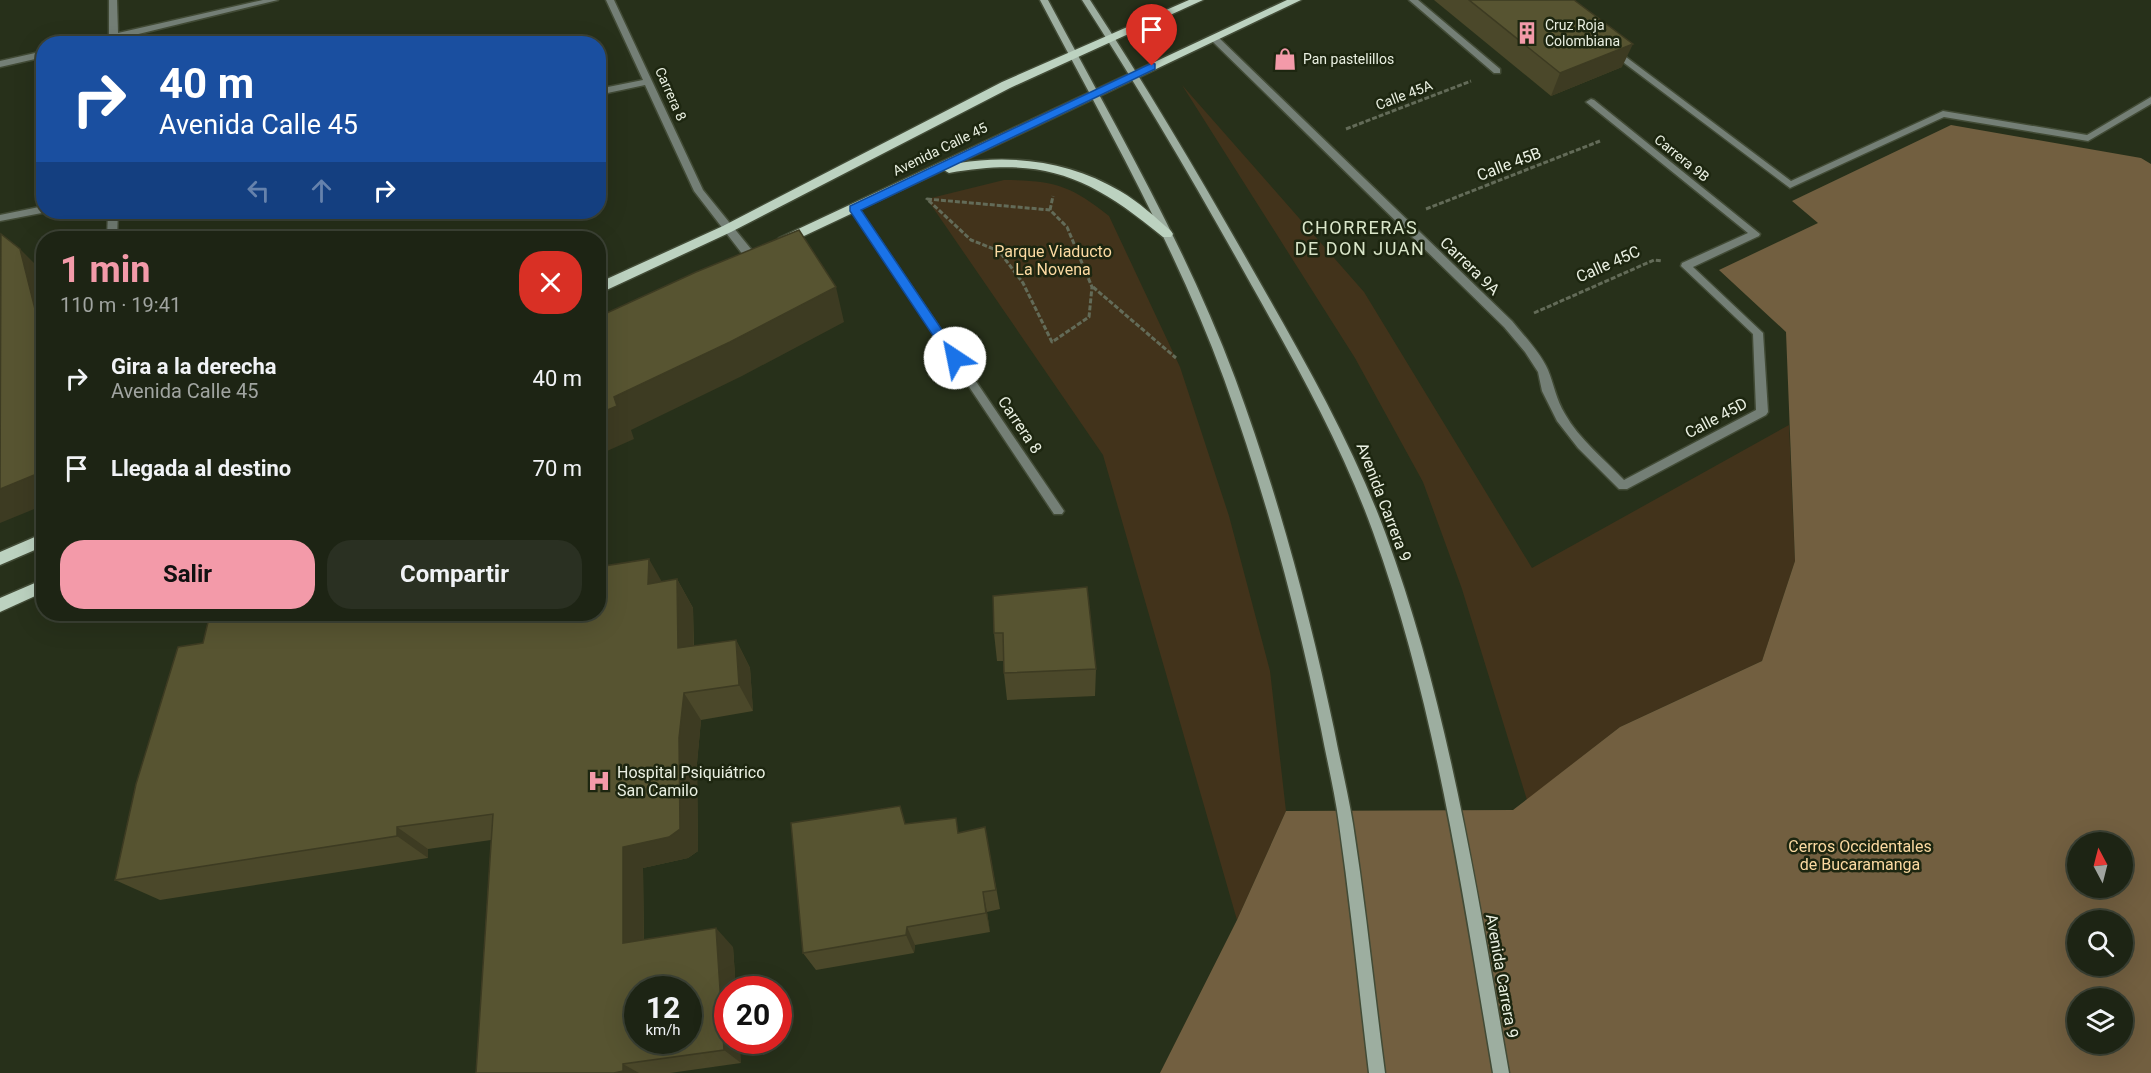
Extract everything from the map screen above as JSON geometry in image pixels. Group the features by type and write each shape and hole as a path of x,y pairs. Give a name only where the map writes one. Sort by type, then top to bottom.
{"main road":[{"path":"1044,0 1167,234 1196,296 1229,378 1260,470 1291,573 1319,689 1346,822 1377,1073"},
{"name":"Avenida Carrera 9","path":"1086,0 1244,263 1347,452 1380,533 1434,718 1457,822 1501,1073"},
{"name":"Avenida Calle 45","path":"606,285 728,229 970,104 1198,0"},
{"name":"Avenida Calle 45","path":"756,254 1296,0"},
{"path":"931,172 983,164 1037,166 1062,171 1114,192 1167,234"},
{"path":"0,559 36,543"},
{"path":"0,605 36,589"}],"street":[{"path":"113,0 114,36"},
{"path":"130,36 274,0"},
{"name":"Carrera 8","path":"610,0 695,182 710,207 728,229 756,254"},
{"path":"1413,0 1497,71"},
{"name":"Carrera 9A","path":"1214,38 1508,324 1529,349 1543,371 1548,391 1561,418 1582,445 1623,486"},
{"path":"1603,43 1790,185 1943,114 2088,138 2151,100"},
{"path":"0,64 36,56"},
{"path":"606,90 649,81"},
{"name":"Carrera 9B","path":"1591,102 1755,234 1686,266"},
{"name":"Carrera 8","path":"854,208 1058,511"},
{"path":"0,218 36,211"},
{"name":"Calle 45D","path":"1623,486 1762,412 1758,333 1686,266"}],"path":[{"name":"Calle 45A","path":"1318,140 1497,71"},
{"name":"Calle 45B","path":"1400,219 1627,131"},
{"path":"1092,287 1089,317 1052,342 1023,283 999,251 971,240 927,200 1050,210 1067,227 1092,287 1176,358"},
{"name":"Calle 45C","path":"1508,324 1654,260 1686,266"}],"green space":[{"path":"1182,85 1364,292 1532,568 1789,425 1795,561 1762,661 1620,727 1527,800 1462,589 1423,482 1355,358"},
{"name":"Cerros Occidentales de Bucaramanga","path":"1951,125 2141,158 2151,164 2151,1073 1160,1073 1237,920 1286,811 1513,810 1620,727 1762,661 1795,561 1786,332 1719,270 1818,223 1792,201"},
{"name":"Parque Viaducto La Novena","path":"1004,180 1035,181 1060,186 1083,197 1109,216 1180,367 1229,516 1270,671 1286,811 1237,920 1103,455 927,199"}],"building":[{"path":"1469,0 1574,0 1633,44 1560,73"},
{"path":"799,230 836,287 730,342 614,397 617,406 606,411 606,313 696,272"},
{"path":"1,234 20,249 36,313 36,474 0,489"},
{"path":"649,559 648,584 677,579 678,648 736,640 739,685 684,693 679,738 680,829 669,837 623,847 623,943 716,928 719,976 714,976 714,1051 702,1053 702,976 624,976 624,1054 695,1054 623,1064 623,1071 614,1073 476,1073 493,814 397,827 397,836 115,880 136,784 178,647 203,643 208,621 606,621 606,566"},
{"path":"1087,587 1096,669 1004,673 1003,633 994,633 993,596"},
{"path":"900,806 905,824 956,818 958,833 985,827 996,890 983,892 986,913 907,927 906,935 803,953 791,823"}],"place":[{"name":"Cruz Roja Colombiana","path":"1527,33"},
{"name":"Pan pastelillos","path":"1285,59"},
{"name":"Hospital Psiquiátrico San Camilo","path":"599,781"}],"district":[{"name":"CHORRERAS DE DON JUAN","path":"1360,237"}],"route":[{"path":"955,358 854,208 1152,66"}]}
